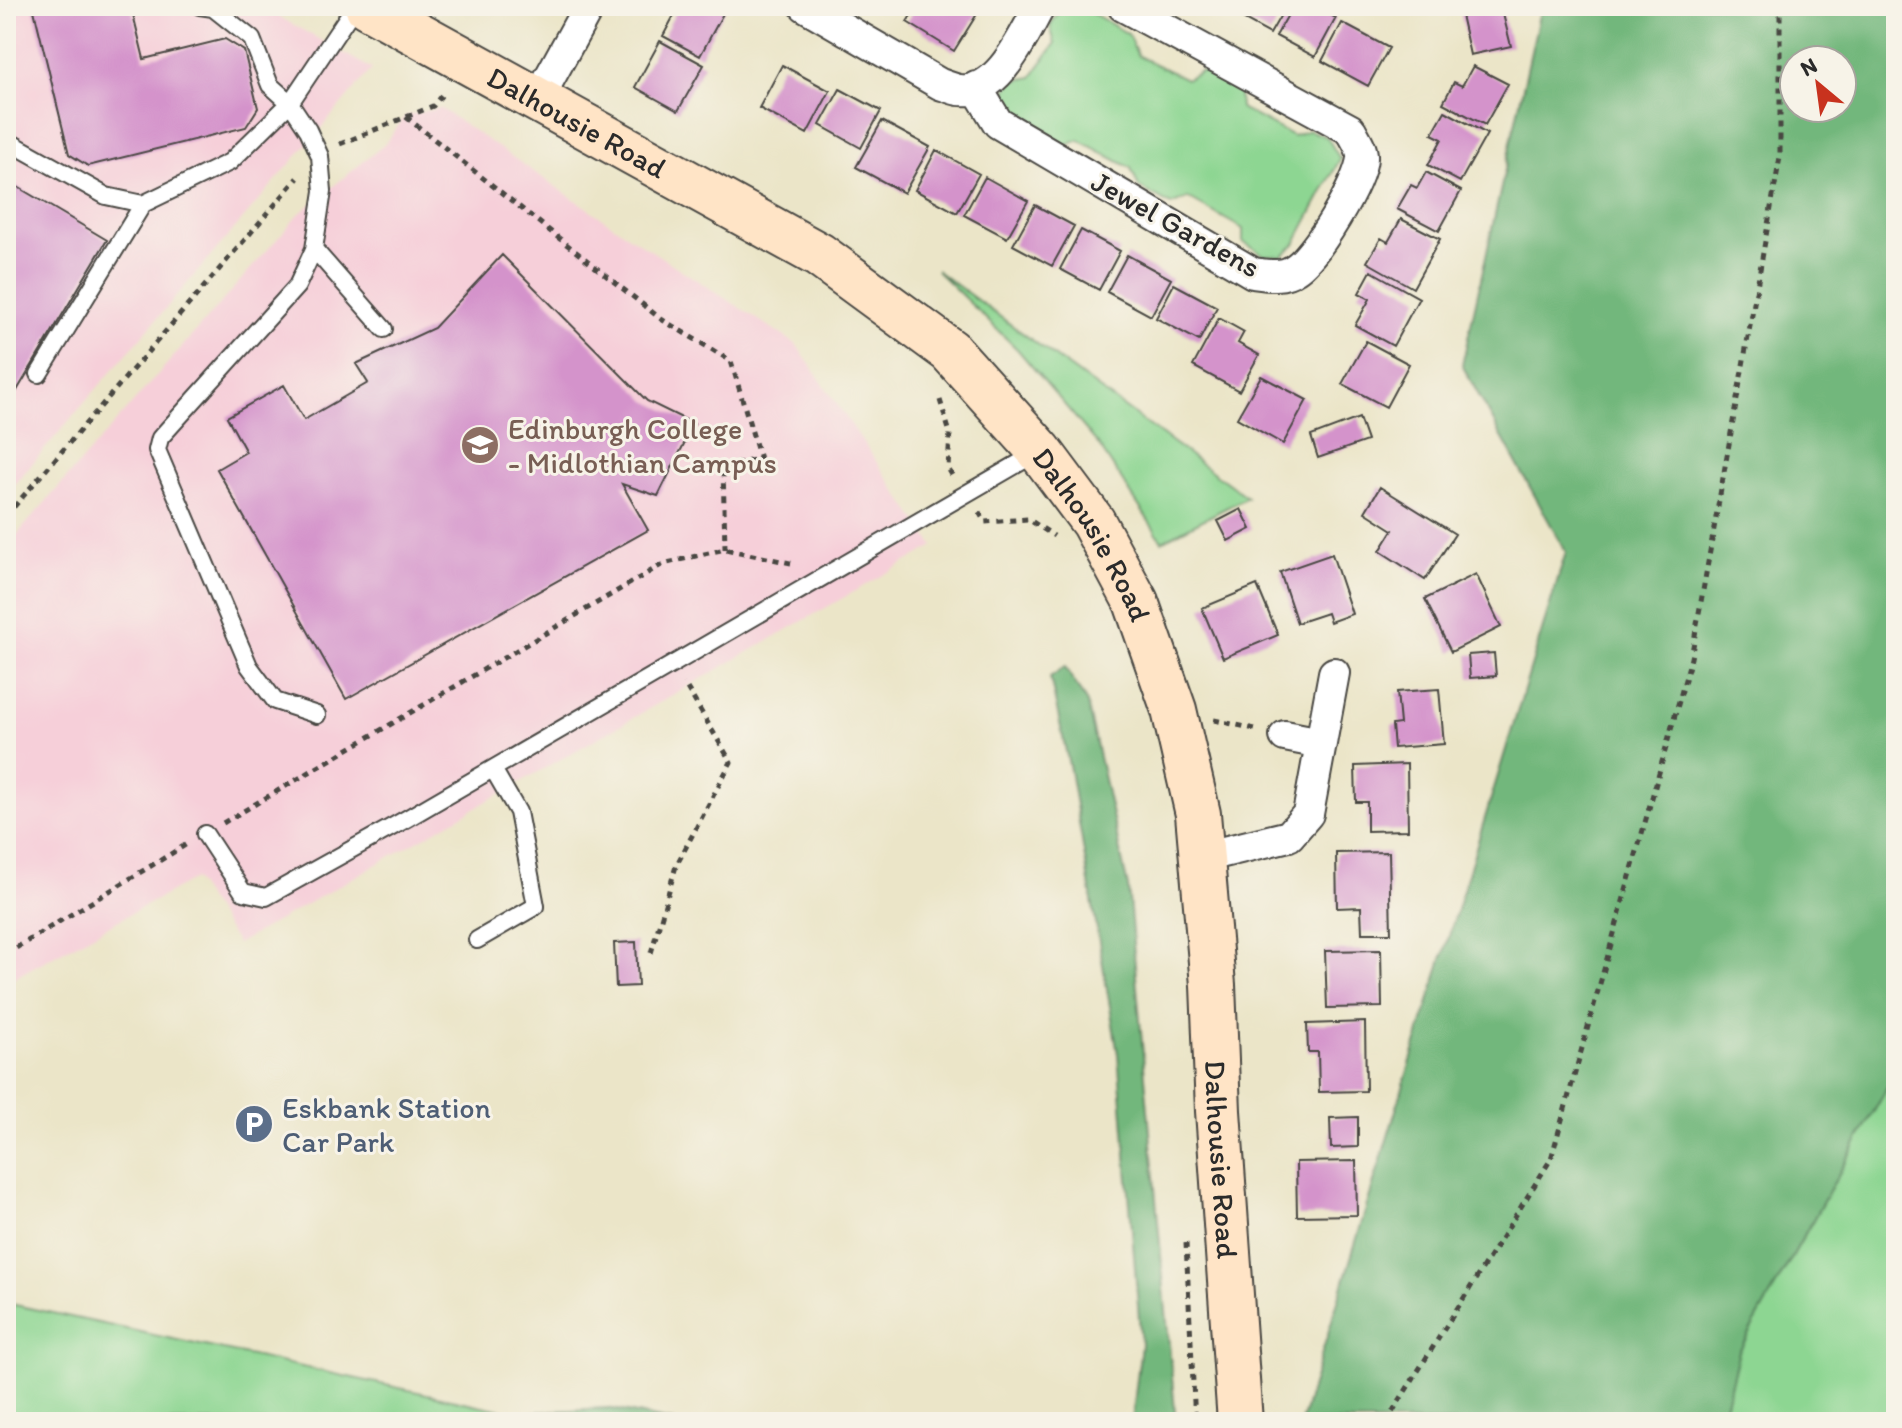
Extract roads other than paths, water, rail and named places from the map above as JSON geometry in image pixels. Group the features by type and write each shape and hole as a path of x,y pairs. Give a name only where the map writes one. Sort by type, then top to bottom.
{"main road":[{"name":"Dalhousie Road","path":"367,6 819,255 950,351 1040,451 1093,522 1136,602 1174,710 1198,814 1240,1422"}],"street":[{"path":"538,99 589,6"},
{"path":"805,6 940,84 960,91 995,78 1040,6"},
{"name":"Jewel Gardens","path":"976,87 998,123 1253,273 1273,276 1293,271 1312,255 1358,177 1363,154 1351,130 1123,6"},
{"path":"1203,857 1289,836 1308,814 1334,673"},
{"path":"1285,736 1321,743"}],"lane":[{"path":"200,6 213,8 252,39 270,85 290,103 308,130 320,156 323,191 314,249 297,286 160,438 157,450 249,666 275,701 317,715"},
{"path":"39,374 143,204 230,162 290,103 355,6"},
{"path":"6,140 106,196 143,204"},
{"path":"314,249 384,329"},
{"path":"205,834 243,892 266,897 493,769 1040,451"},
{"path":"477,940 536,906 518,812 493,769"}],"place":[{"name":"Edinburgh College - Midlothian Campus","path":"480,445"},
{"name":"Eskbank Station Car Park","path":"254,1124"}]}
